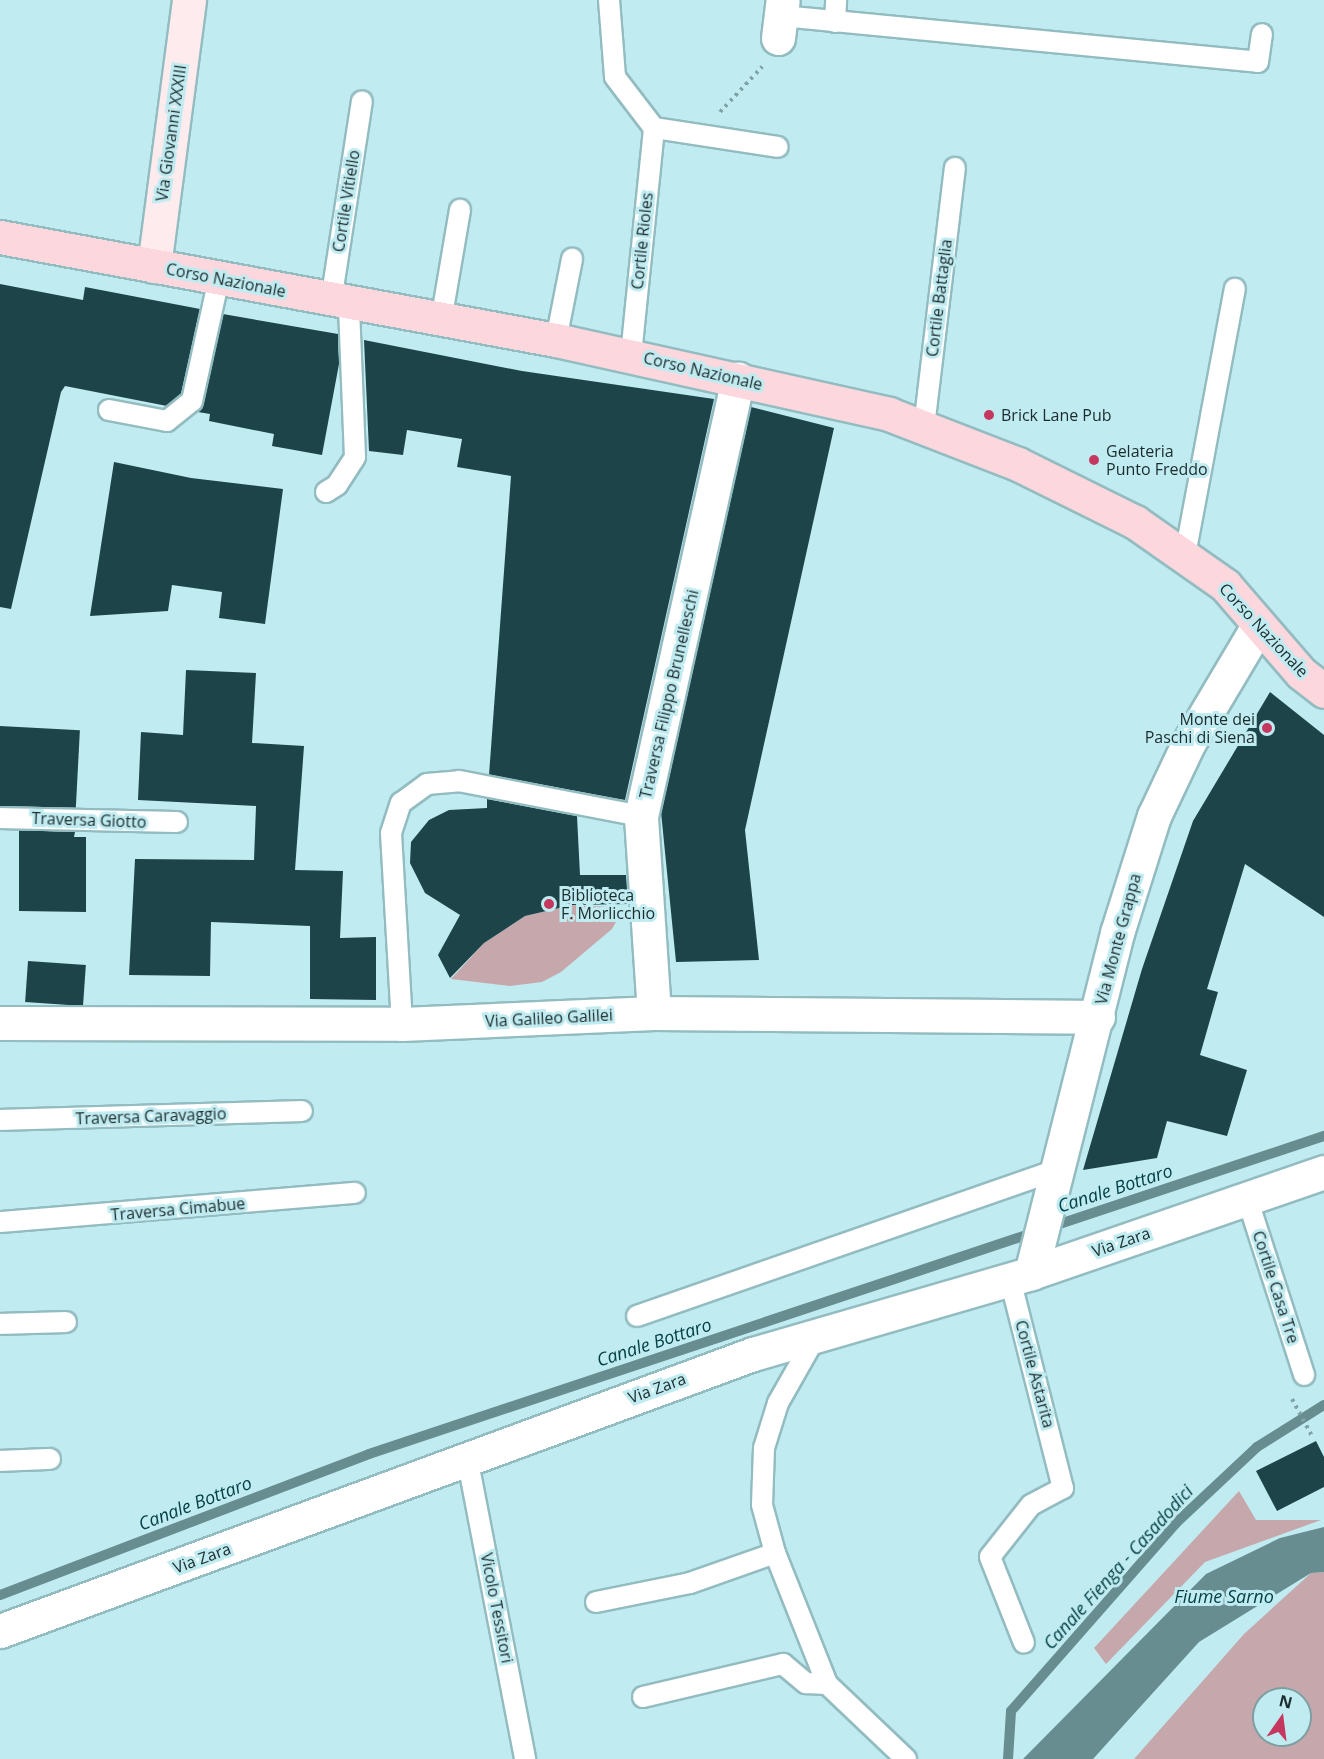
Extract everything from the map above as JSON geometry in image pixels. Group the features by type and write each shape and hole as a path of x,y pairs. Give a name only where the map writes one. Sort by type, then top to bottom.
{"main road":[{"name":"Via Giovanni XXXIII","path":"154,266 189,0"},
{"name":"Corso Nazionale","path":"0,237 340,303 556,340 890,414 1018,464 1136,522 1224,585 1258,626 1324,691"}],"street":[{"name":"Traversa Filippo Brunelleschi","path":"654,1013 641,816 738,379"},
{"name":"Via Monte Grappa","path":"1020,1276 1047,1207 1098,1017 1116,933 1154,816 1188,744 1258,626"},
{"name":"Via Galileo Galilei","path":"0,1023 402,1024 654,1013 1098,1017"},
{"name":"Via Zara","path":"0,1631 467,1456 816,1336 1020,1276 1324,1172"}],"lane":[{"path":"609,0 615,77 654,128 778,147"},
{"path":"835,22 836,0"},
{"path":"781,18 1258,62 1262,34"},
{"name":"Cortile Vitiello","path":"326,492 341,480 355,457 340,303 362,102"},
{"name":"Cortile Rioles","path":"631,355 654,128"},
{"name":"Cortile Battaglia","path":"924,428 955,168"},
{"path":"441,321 460,210"},
{"path":"556,340 572,259"},
{"path":"109,410 167,422 192,401 219,278"},
{"path":"1185,555 1235,289"},
{"path":"402,1024 391,832 401,803 427,784 459,781 641,816"},
{"name":"Traversa Giotto","path":"0,818 177,822"},
{"name":"Traversa Caravaggio","path":"0,1120 302,1111"},
{"path":"637,1316 1056,1170"},
{"name":"Traversa Cimabue","path":"0,1222 355,1193"},
{"name":"Cortile Casa Tre","path":"1247,1198 1304,1375"},
{"name":"Cortile Astarita","path":"1020,1276 1063,1488 1031,1505 990,1557 1024,1643"},
{"path":"0,1324 66,1322"},
{"path":"816,1336 778,1402 764,1448 762,1505 775,1553 826,1684 906,1759"},
{"name":"Vicolo Tessitori","path":"467,1456 525,1759"},
{"path":"0,1461 50,1459"},
{"path":"596,1602 690,1583 775,1553"},
{"path":"643,1697 783,1664 806,1683 826,1684"}],"path":[{"path":"696,134 755,78 781,18"},
{"path":"1286,1388 1312,1436"}],"shaded area":[{"path":"572,905 608,907 621,913 612,929 561,972 542,982 510,986 451,979 484,943 525,916"},
{"path":"1239,1491 1256,1520 1321,1520 1205,1562 1106,1664 1094,1648"},
{"path":"1324,1572 1324,1759 1134,1759 1244,1634 1311,1573"}],"water":[{"name":"Fiume Sarno","path":"1324,1527 1324,1572 1311,1573 1199,1642 1093,1759 1023,1759 1206,1574 1280,1538"}],"building":[{"path":"0,284 83,300 85,287 200,309 181,394 167,406 65,386 61,392 11,609 0,607"},
{"path":"223,314 338,334 339,364 322,455 272,446 274,434 209,421 210,414 198,412"},
{"path":"364,340 522,371 714,399 625,800 489,775 511,476 457,467 462,439 407,430 403,455 369,451"},
{"path":"751,407 834,428 745,830 759,960 676,962 661,812"},
{"path":"114,462 191,478 283,489 265,624 219,618 222,592 172,585 168,611 90,616"},
{"path":"186,670 256,673 252,743 304,746 295,870 343,871 340,938 376,937 376,1000 310,999 310,926 211,922 210,976 129,975 135,859 254,860 256,806 138,800 141,732 183,735"},
{"path":"1270,692 1324,735 1324,917 1245,864 1207,989 1218,992 1200,1055 1247,1070 1227,1136 1167,1121 1157,1158 1083,1170 1142,969 1193,821"},
{"path":"0,726 80,730 76,810 0,806"},
{"path":"487,799 577,816 580,875 626,875 628,904 572,905 525,916 484,943 450,978 438,955 460,915 425,893 410,863 411,842 429,820 449,810 487,808"},
{"path":"19,830 75,832 74,837 86,837 86,912 19,911"},
{"path":"28,961 86,965 83,1006 25,1002"},
{"path":"1316,1441 1324,1457 1324,1487 1277,1511 1256,1471"}],"waterway":[{"name":"Canale Bottaro","path":"0,1595 369,1454 1324,1136"},
{"name":"Canale Fienga - Casadodici","path":"1008,1759 1011,1711 1175,1524 1257,1447 1324,1405"}],"place":[{"name":"Brick Lane Pub","path":"989,415"},
{"name":"Gelateria Punto Freddo","path":"1094,460"},
{"name":"Monte dei Paschi di Siena","path":"1267,728"},
{"name":"Biblioteca F. Morlicchio","path":"549,904"}]}
